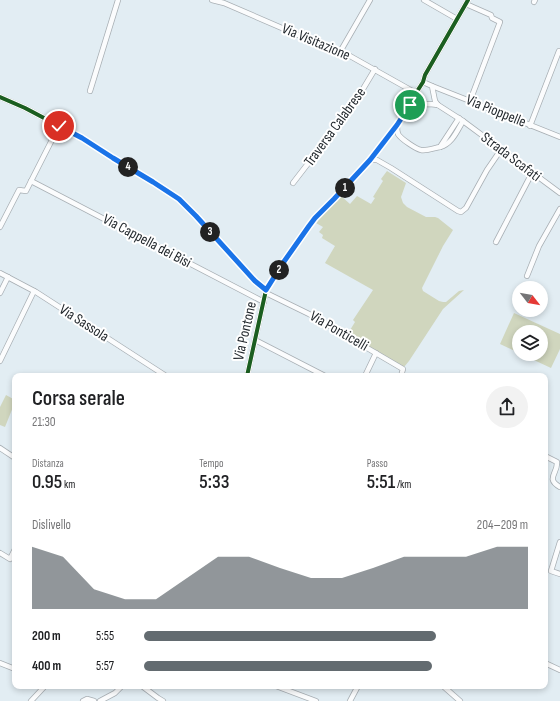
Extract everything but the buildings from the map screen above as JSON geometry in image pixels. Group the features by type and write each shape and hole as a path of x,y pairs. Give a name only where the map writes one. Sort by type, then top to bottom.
{"street":[{"path":"90,91 118,0"},
{"name":"Via Visitazione","path":"212,0 236,8 350,56 416,93"},
{"path":"340,52 370,0"},
{"path":"424,0 457,19"},
{"path":"432,86 434,98 438,105 461,120 440,147 419,150 399,136 397,125 415,97 425,75 466,2 491,15 492,18 500,22 470,101"},
{"path":"530,126 560,51"},
{"name":"Traversa Calabrese","path":"293,183 354,104 375,69"},
{"name":"Via Pioppelle","path":"423,82 560,137"},
{"path":"0,97 82,138 179,199 266,292"},
{"path":"410,105 438,105"},
{"name":"Strada Scafati","path":"461,120 560,193"},
{"name":"Via Pontone","path":"248,373 266,292 283,263 315,218 370,160 397,125"},
{"path":"0,227 19,190 26,191 59,126"},
{"path":"370,160 377,160 391,168 461,212 466,208 487,170 498,154 504,151"},
{"path":"375,154 377,160"},
{"path":"496,242 532,173"},
{"name":"Via Cappella dei Bisi","path":"30,181 264,302"},
{"path":"527,276 539,246 560,209"},
{"name":"Via Sassola","path":"0,273 34,291 161,373"},
{"path":"0,293 8,277"},
{"path":"0,361 34,291"},
{"name":"Via Ponticelli","path":"266,292 309,314 403,369 402,373"},
{"path":"255,340 319,373"},
{"path":"366,373 376,353"},
{"path":"0,448 12,456"},
{"path":"548,458 557,462 552,478 553,482 560,487"},
{"path":"560,542 551,571 560,574"},
{"path":"0,553 10,559 12,555"},
{"path":"0,663 12,667"},
{"path":"548,664 560,670"},
{"path":"31,701 42,689"},
{"path":"100,701 115,693 119,689"},
{"path":"146,689 163,701"},
{"path":"284,689 316,701"},
{"path":"350,701 356,689"},
{"path":"446,689 460,701"},
{"path":"83,701 87,699 94,701"}],"green space":[{"path":"387,171 406,183 401,197 403,203 407,207 426,217 438,218 453,230 443,246 422,288 423,291 439,301 446,302 459,291 464,290 443,309 404,367 347,335 355,322 353,320 373,290 325,263 335,246 322,238 323,235 319,232 323,227 316,223 341,196 350,204 357,196 371,204 375,198 373,197 383,181 381,179"},
{"path":"512,317 523,317 540,325 512,325 512,350 500,344"},
{"path":"548,329 560,334 560,349 551,368 536,361 548,361"},
{"path":"6,395 12,398 12,410 5,427 0,425 0,407"}],"cycle path":[{"path":"248,373 266,290 315,218 370,160 397,125 415,97 425,75 468,0"},
{"path":"0,97 25,108 82,138 179,199 255,281 266,290"}],"route":[{"path":"59,126 82,138 179,199 255,281 266,290 315,218 370,160 388,138 410,105"}]}
